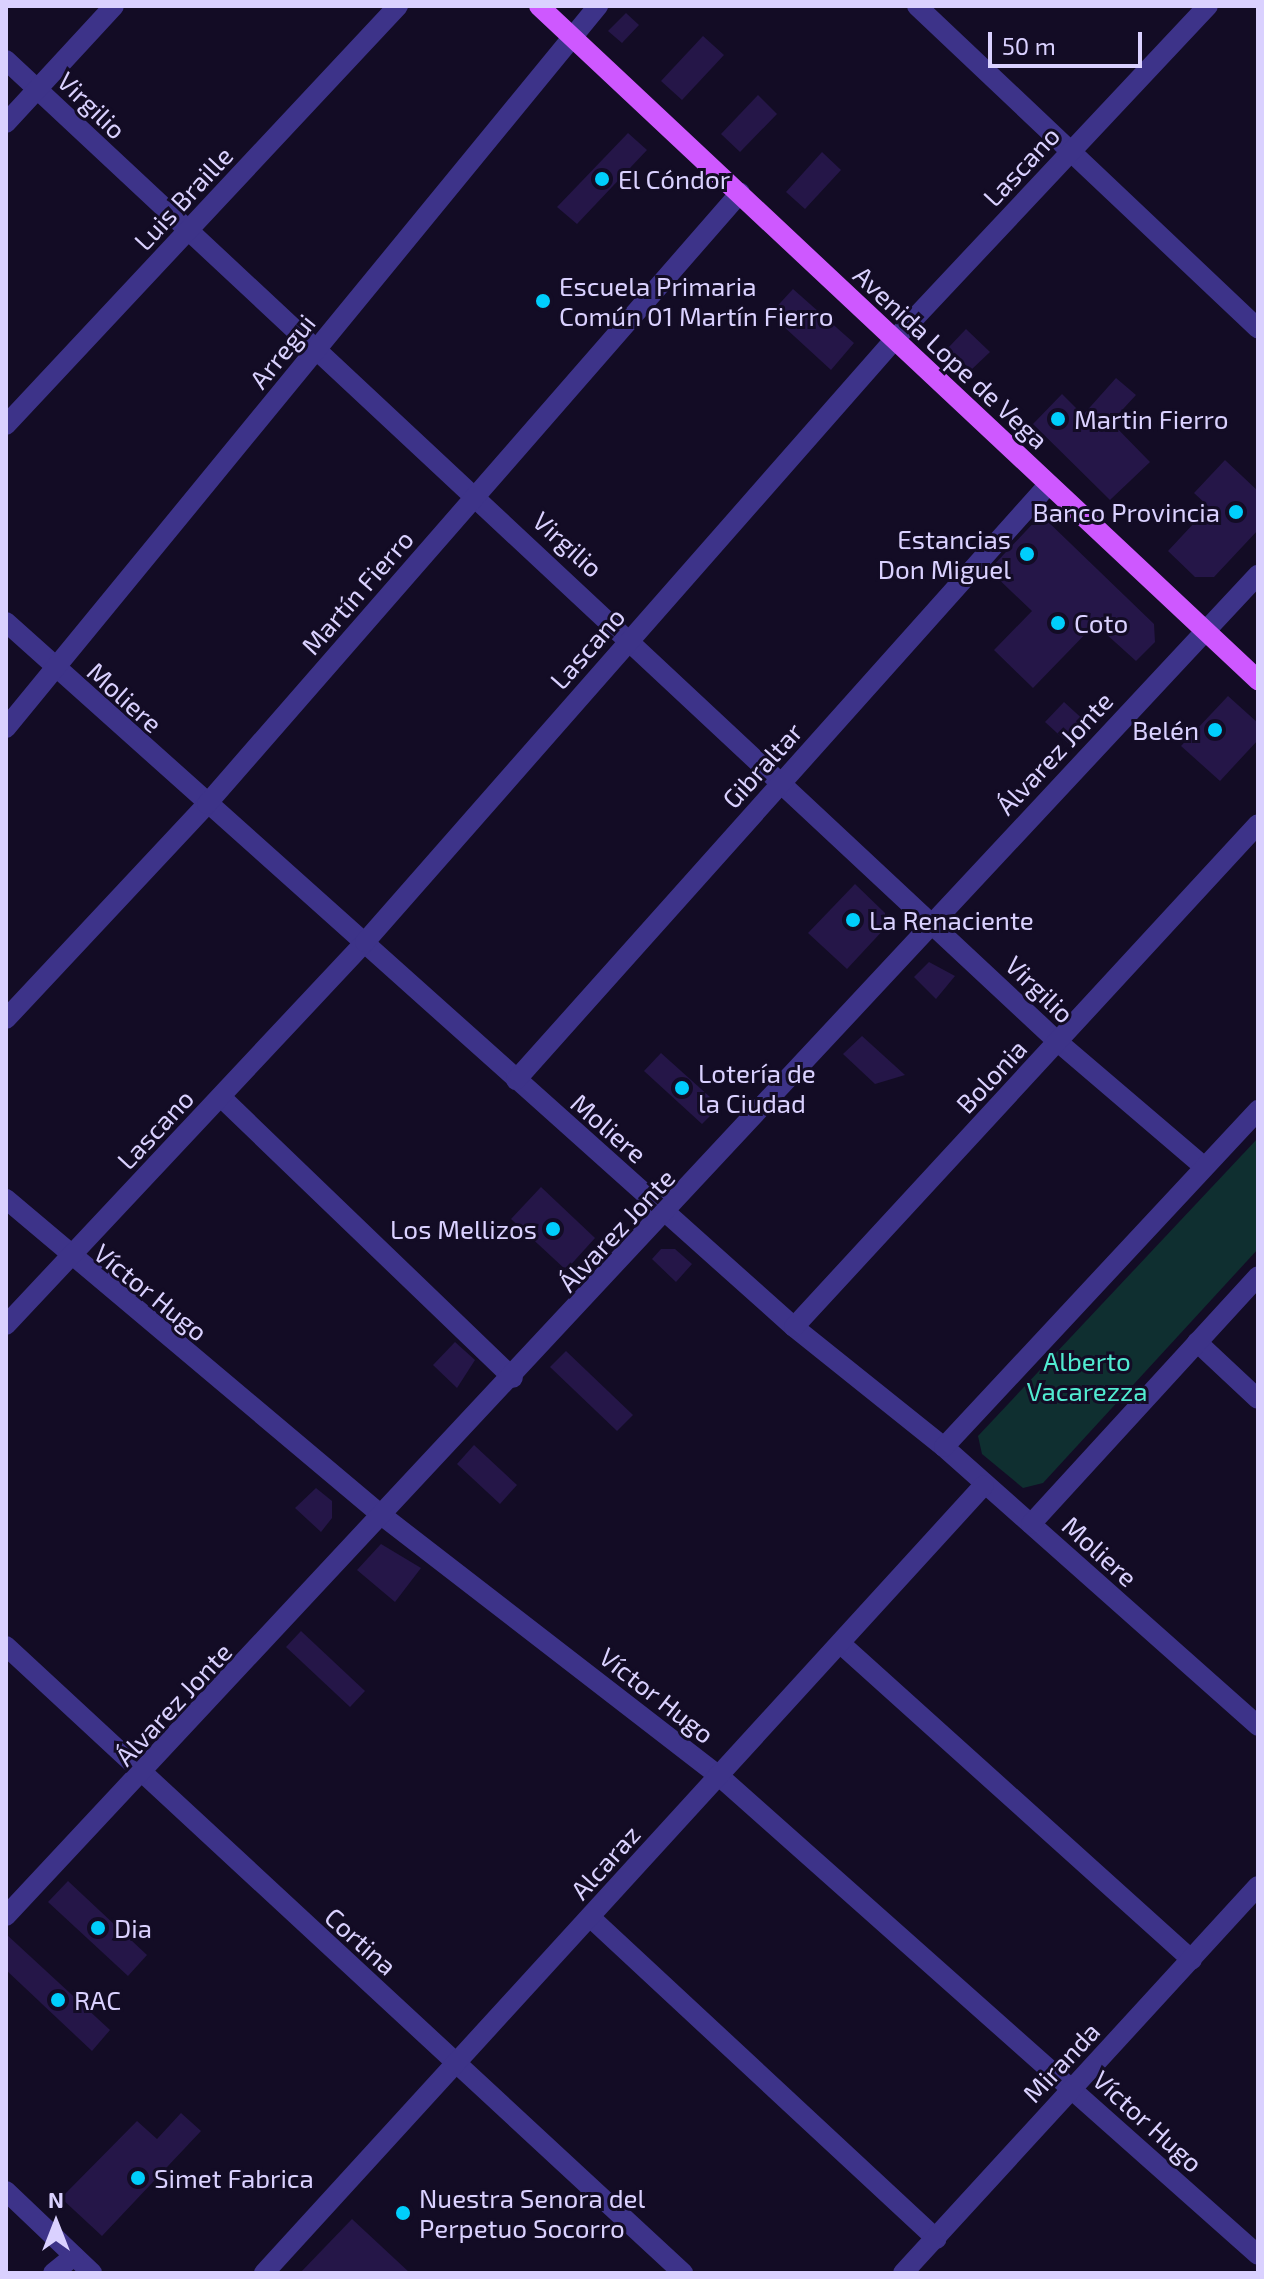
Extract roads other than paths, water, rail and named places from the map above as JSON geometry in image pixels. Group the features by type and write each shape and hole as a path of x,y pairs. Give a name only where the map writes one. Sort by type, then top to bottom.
{"main road":[{"name":"Avenida Lope de Vega","path":"539,6 1258,680"}],"street":[{"path":"6,123 114,6"},
{"name":"Luis Braille","path":"6,425 398,6"},
{"name":"Arregui","path":"6,728 58,672 570,34 598,6"},
{"path":"917,6 1258,328"},
{"name":"Lascano","path":"6,1325 365,942 895,339 1208,6"},
{"name":"Virgilio","path":"6,60 316,352 631,637 1058,1042 1201,1164"},
{"name":"Martín Fierro","path":"6,1019 207,804 740,193"},
{"name":"Gibraltar","path":"516,1080 1048,485"},
{"name":"Álvarez Jonte","path":"6,1916 667,1214 932,921 1258,575"},
{"name":"Moliere","path":"6,622 58,672 365,942 794,1327 944,1447 1258,1726"},
{"name":"Bolonia","path":"794,1327 1258,824"},
{"path":"221,1097 513,1378"},
{"path":"944,1447 1201,1164 1258,1110"},
{"name":"Víctor Hugo","path":"6,1199 69,1258 384,1517 718,1775 1258,2255"},
{"path":"1031,1524 1258,1276"},
{"path":"1197,1342 1258,1399"},
{"name":"Alcaraz","path":"264,2273 984,1485"},
{"path":"841,1644 1192,1960"},
{"name":"Cortina","path":"6,1646 140,1777 456,2060 683,2273"},
{"name":"Miranda","path":"903,2273 1258,1886"},
{"path":"590,1917 936,2239"},
{"path":"6,2191 92,2273"},
{"path":"53,2273 74,2256"}],"place":[{"name":"El Cóndor","path":"602,179"},
{"name":"Escuela Primaria Común 01 Martín Fierro","path":"543,301"},
{"name":"Martin Fierro","path":"1058,419"},
{"name":"Banco Provincia","path":"1236,512"},
{"name":"Estancias Don Miguel","path":"1027,554"},
{"name":"Coto","path":"1058,623"},
{"name":"Belén","path":"1215,730"},
{"name":"La Renaciente","path":"853,920"},
{"name":"Lotería de la Ciudad","path":"682,1088"},
{"name":"Los Mellizos","path":"553,1229"},
{"name":"Dia","path":"98,1928"},
{"name":"RAC","path":"58,2000"},
{"name":"Simet Fabrica","path":"138,2178"},
{"name":"Nuestra Senora del Perpetuo Socorro","path":"403,2213"}],"park label":[{"name":"Alberto Vacarezza","path":"1087,1376"}]}
